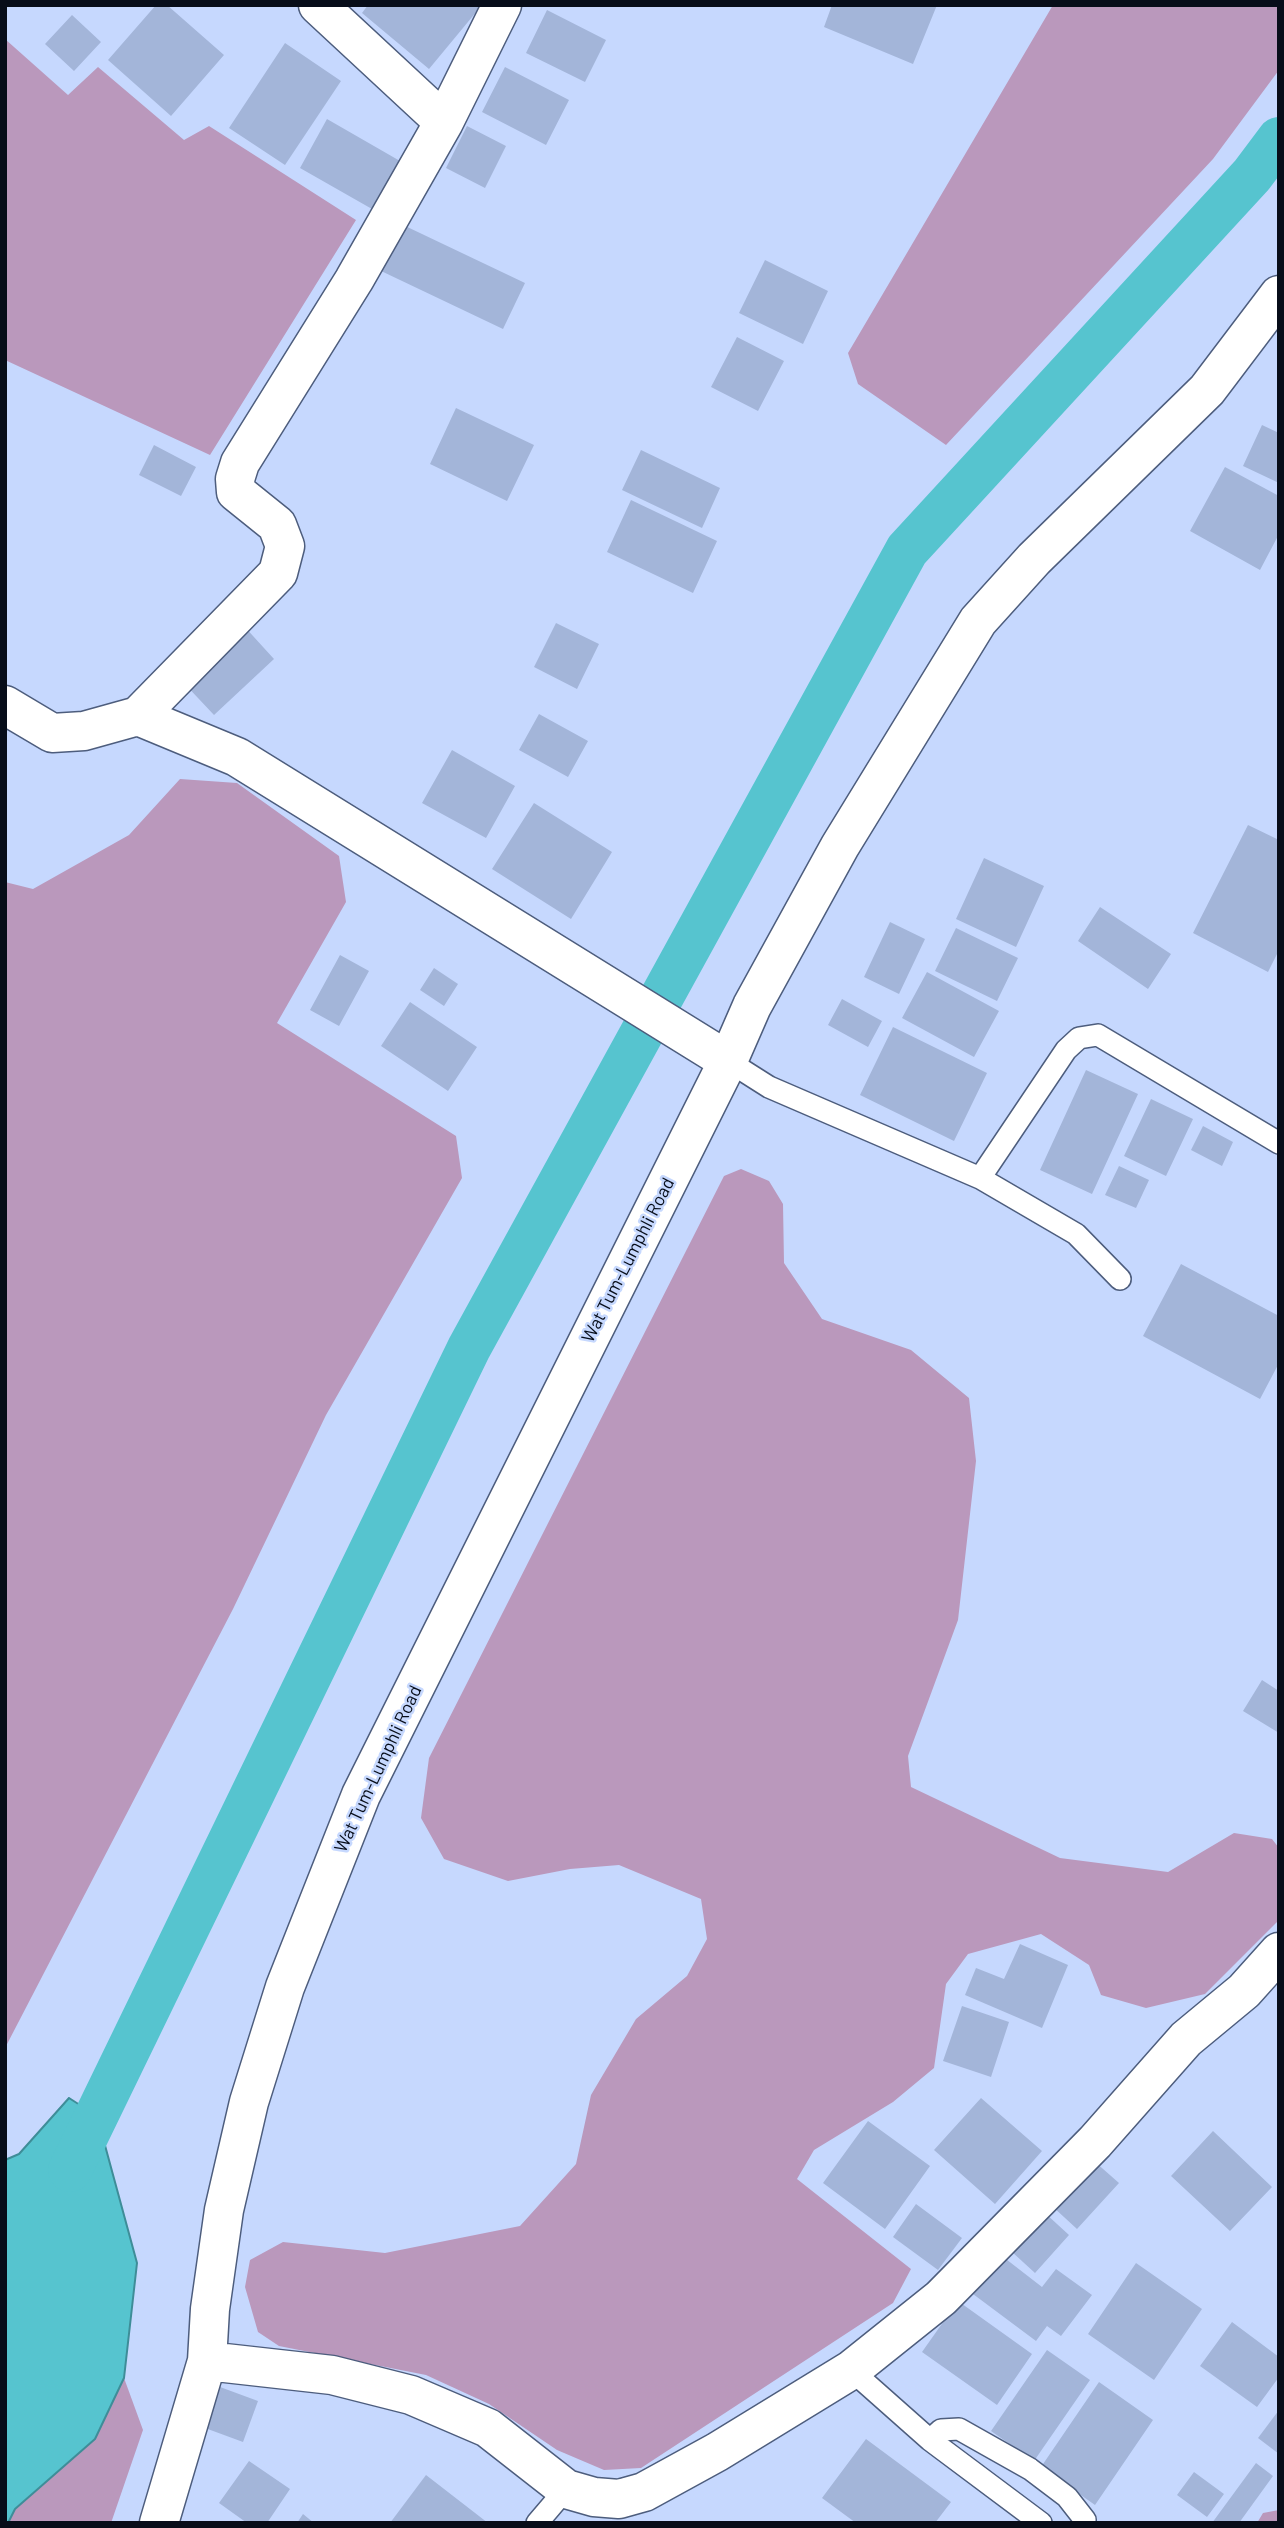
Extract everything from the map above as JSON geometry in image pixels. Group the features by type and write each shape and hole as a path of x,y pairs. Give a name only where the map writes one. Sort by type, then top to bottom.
{"street":[{"path":"318,5 444,122"},
{"path":"5,705 52,733 83,731 138,716 278,573 285,547 277,525 236,492 235,479 240,463 354,280 444,122 502,5"},
{"name":"Wat Tum-Lumphli Road","path":"159,2523 207,2361 224,2210 249,2102 285,1987 361,1795 714,1053 752,1006 840,846 978,621 1034,559 1207,390 1279,295"},
{"path":"138,716 237,757 714,1053"},
{"path":"207,2361 332,2375 411,2395 488,2428 566,2489 594,2497 619,2499 644,2492 717,2452 850,2370 941,2298 1095,2142 1186,2039 1244,1991 1279,1952"}],"lane":[{"path":"980,1178 1066,1050 1079,1038 1098,1035 1279,1143"},
{"path":"714,1053 769,1087 980,1178 1076,1234 1119,1279"},
{"path":"850,2370 930,2440 1041,2523"},
{"path":"930,2440 941,2430 959,2428 1030,2469 1067,2497 1084,2523"},
{"path":"537,2523 566,2489"}],"shaded area":[{"path":"1053,5 1279,5 1279,70 1213,159 946,445 858,384 848,353"},
{"path":"5,39 68,95 98,67 184,140 209,126 356,220 210,455 5,360"},
{"path":"180,779 237,783 339,856 346,902 277,1023 456,1136 462,1178 326,1415 233,1609 5,2048 5,882 33,889 129,835"},
{"path":"741,1169 769,1181 783,1204 784,1263 822,1319 911,1350 969,1398 976,1461 958,1620 908,1756 911,1787 1060,1858 1168,1872 1234,1833 1272,1839 1279,1848 1279,1920 1205,1994 1146,2008 1101,1995 1089,1965 1041,1934 968,1954 946,1984 934,2068 893,2102 814,2150 797,2179 911,2269 893,2303 641,2468 604,2470 557,2450 489,2404 426,2375 279,2346 258,2332 245,2287 250,2260 283,2242 385,2253 520,2226 576,2164 591,2095 636,2019 687,1976 707,1939 701,1899 619,1865 570,1869 508,1881 444,1859 421,1818 429,1758 724,1176"},
{"path":"69,2098 97,2116 137,2263 124,2378 95,2439 15,2509 8,2523 5,2523 5,2160 19,2154"},
{"path":"124,2378 143,2430 111,2523 8,2523 15,2509 95,2439"},
{"path":"1279,2510 1279,2523 1257,2523 1263,2513"}],"building":[{"path":"156,5 167,5 224,55 171,116 108,60"},
{"path":"368,5 482,5 429,69 362,13"},
{"path":"832,5 937,5 913,64 824,27"},
{"path":"547,10 606,40 585,82 526,53"},
{"path":"72,15 101,42 74,71 45,44"},
{"path":"285,43 341,81 285,165 229,128"},
{"path":"505,67 569,100 546,145 482,112"},
{"path":"327,119 400,161 372,209 300,168"},
{"path":"467,126 506,146 485,188 446,168"},
{"path":"401,224 525,283 503,329 379,270"},
{"path":"765,260 828,291 803,344 739,313"},
{"path":"737,337 784,361 758,411 711,387"},
{"path":"456,408 534,445 507,501 430,464"},
{"path":"1262,425 1279,433 1279,483 1243,466"},
{"path":"154,445 196,467 181,496 139,475"},
{"path":"641,450 720,488 702,528 622,490"},
{"path":"1225,467 1279,496 1279,534 1260,570 1190,531"},
{"path":"631,500 717,541 693,593 607,552"},
{"path":"556,623 599,644 577,689 534,667"},
{"path":"243,625 274,659 214,715 182,681"},
{"path":"539,714 588,741 568,777 519,750"},
{"path":"452,750 515,786 486,838 422,803"},
{"path":"534,803 612,852 571,919 492,869"},
{"path":"1248,825 1279,840 1279,950 1268,972 1193,933"},
{"path":"984,858 1044,886 1016,947 956,919"},
{"path":"1100,907 1171,954 1148,989 1078,941"},
{"path":"890,922 925,939 899,994 864,977"},
{"path":"956,928 1018,958 997,1001 935,971"},
{"path":"340,955 369,971 339,1026 310,1010"},
{"path":"434,968 458,984 444,1006 420,990"},
{"path":"927,972 999,1011 974,1057 902,1018"},
{"path":"842,999 882,1021 868,1047 828,1025"},
{"path":"410,1002 477,1047 448,1091 381,1046"},
{"path":"893,1027 987,1073 954,1141 860,1095"},
{"path":"1086,1070 1138,1094 1092,1194 1040,1170"},
{"path":"1151,1099 1193,1119 1166,1176 1124,1156"},
{"path":"1203,1126 1233,1142 1222,1166 1191,1150"},
{"path":"1119,1166 1149,1180 1136,1208 1105,1195"},
{"path":"1181,1264 1279,1316 1279,1363 1260,1399 1143,1336"},
{"path":"1262,1680 1279,1691 1279,1733 1243,1711"},
{"path":"1020,1944 1068,1965 1042,2028 965,1995 976,1968 1004,1979"},
{"path":"962,2006 1009,2022 991,2077 943,2061"},
{"path":"981,2098 1042,2151 995,2204 934,2150"},
{"path":"868,2121 930,2166 885,2229 823,2183"},
{"path":"1213,2131 1272,2187 1230,2231 1171,2176"},
{"path":"1094,2161 1119,2183 1077,2229 1052,2206"},
{"path":"916,2204 962,2238 938,2270 893,2237"},
{"path":"1045,2213 1069,2235 1035,2273 1011,2251"},
{"path":"1002,2256 1042,2287 1056,2269 1092,2295 1061,2336 1047,2326 1036,2341 973,2294"},
{"path":"1136,2263 1202,2309 1154,2380 1088,2334"},
{"path":"958,2301 1032,2354 997,2405 922,2352"},
{"path":"1232,2322 1279,2357 1279,2377 1257,2407 1200,2366"},
{"path":"1047,2350 1090,2380 1034,2461 991,2431"},
{"path":"1099,2382 1153,2420 1095,2505 1041,2467"},
{"path":"220,2387 258,2401 243,2442 205,2428"},
{"path":"1279,2410 1279,2454 1258,2438"},
{"path":"866,2439 951,2502 935,2523 856,2523 822,2498"},
{"path":"249,2461 290,2489 267,2523 247,2523 219,2503"},
{"path":"1256,2463 1273,2476 1239,2523 1212,2523"},
{"path":"1194,2472 1224,2494 1207,2517 1177,2495"},
{"path":"426,2475 488,2523 390,2523"},
{"path":"303,2514 314,2523 297,2523"}],"waterway":[{"path":"70,2170 469,1348 907,550 1252,175 1279,139"}]}
